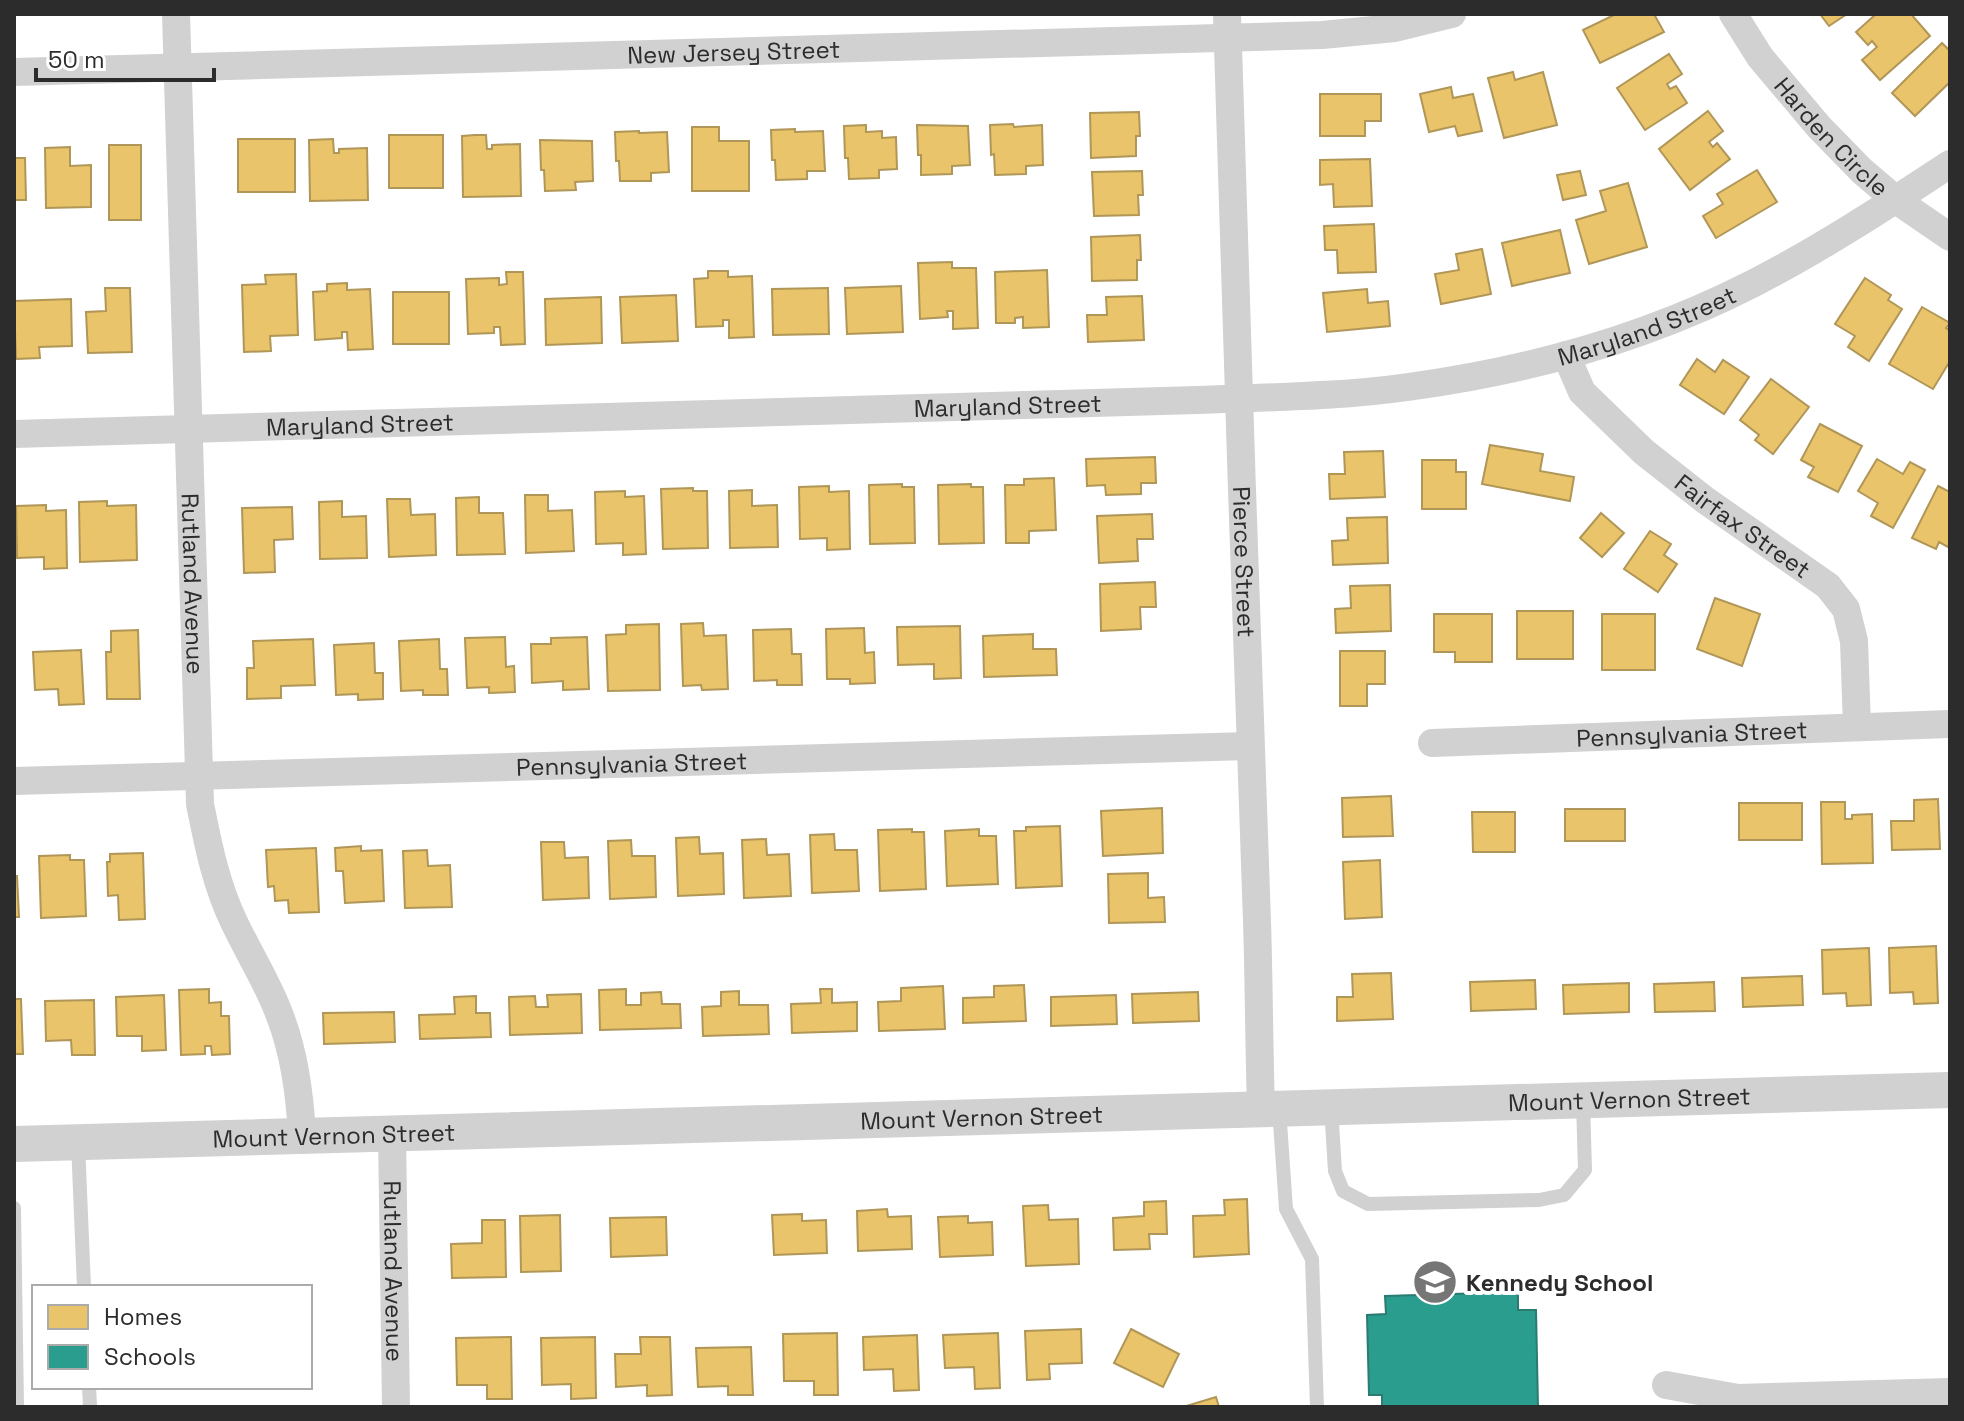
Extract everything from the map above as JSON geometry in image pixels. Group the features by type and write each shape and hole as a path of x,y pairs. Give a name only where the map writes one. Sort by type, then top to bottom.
{"street":[{"name":"Rutland Avenue","path":"176,14 200,804 223,895 280,1015 295,1064 302,1136"},
{"name":"New Jersey Street","path":"14,72 1228,26 1322,35 1395,28 1452,14"},
{"name":"Harden Circle","path":"1733,14 1760,57 1819,127 1896,200 1950,237"},
{"name":"Pierce Street","path":"1228,26 1249,746 1270,1108"},
{"name":"Maryland Street","path":"14,434 1240,398 1409,387 1566,355 1714,302 1825,244 1950,164"},
{"name":"Fairfax Street","path":"1566,355 1582,392 1644,452 1705,500 1828,586 1846,609 1854,641 1857,727"},
{"name":"Pennsylvania Street","path":"1432,743 1950,724"},
{"name":"Pennsylvania Street","path":"14,781 1249,746"},
{"name":"Mount Vernon Street","path":"14,1144 1950,1090"},
{"name":"Rutland Avenue","path":"392,1133 396,1407"},
{"path":"1666,1385 1738,1398 1950,1392"}],"lane":[{"path":"1331,1106 1335,1171 1343,1191 1368,1204 1508,1201 1564,1195 1585,1170 1583,1100"},
{"path":"1270,1108 1286,1209 1312,1259 1317,1407"},
{"path":"78,1142 84,1285"},
{"path":"14,1208 17,1407"}],"building: Homes":[{"path":"1616,14 1654,14 1664,32 1600,63 1583,30"},
{"path":"1820,14 1847,14 1829,26"},
{"path":"1876,14 1911,14 1930,36 1880,80 1862,60 1877,47 1872,41 1868,45 1856,32"},
{"path":"1942,43 1950,51 1950,82 1915,116 1892,93"},
{"path":"1669,54 1682,74 1667,84 1670,89 1676,86 1687,103 1645,130 1617,88"},
{"path":"1513,72 1515,80 1543,72 1557,125 1504,138 1488,78"},
{"path":"1451,87 1453,98 1473,94 1482,131 1458,136 1455,126 1429,132 1420,94"},
{"path":"1320,94 1381,94 1381,121 1365,121 1365,136 1320,136"},
{"path":"1708,111 1723,131 1709,142 1713,147 1717,143 1730,159 1690,190 1659,149"},
{"path":"1139,112 1140,136 1136,136 1136,156 1091,158 1090,113"},
{"path":"1013,124 1014,127 1042,125 1043,165 1026,166 1026,174 995,175 990,125"},
{"path":"866,125 866,132 882,131 882,138 896,137 897,169 879,170 879,178 849,179 844,126"},
{"path":"917,125 968,126 970,165 952,166 952,174 921,175"},
{"path":"692,127 719,127 719,141 749,141 749,191 692,191"},
{"path":"795,129 795,132 823,131 825,171 807,171 807,179 776,180 771,130"},
{"path":"615,132 667,132 669,172 651,173 651,181 620,181"},
{"path":"389,135 443,135 443,188 389,188"},
{"path":"486,135 487,149 492,149 492,145 520,144 521,196 463,197 462,136"},
{"path":"238,139 295,139 295,192 238,192"},
{"path":"333,139 334,153 339,153 339,149 367,148 368,200 310,201 309,140"},
{"path":"540,140 592,141 593,181 575,182 576,190 545,191"},
{"path":"109,145 141,145 141,220 109,220"},
{"path":"70,147 70,166 91,165 91,207 46,208 45,148"},
{"path":"14,158 25,158 26,200 14,200"},
{"path":"1370,159 1372,206 1334,207 1333,184 1320,185 1320,160"},
{"path":"1757,170 1777,202 1716,238 1703,216 1723,204 1717,194"},
{"path":"1142,171 1143,195 1138,195 1139,215 1094,216 1092,172"},
{"path":"1580,171 1586,195 1563,200 1557,175"},
{"path":"1628,183 1647,247 1589,264 1576,220 1606,211 1600,191"},
{"path":"1374,224 1376,272 1338,273 1337,250 1325,250 1324,226"},
{"path":"1560,230 1570,273 1512,286 1502,243"},
{"path":"1140,235 1141,260 1137,260 1137,280 1092,281 1091,237"},
{"path":"1482,249 1491,294 1441,304 1435,274 1459,270 1456,254"},
{"path":"952,262 952,268 976,268 978,328 953,329 953,311 947,311 948,317 920,319 918,263"},
{"path":"1047,270 1049,327 1023,328 1023,317 1015,318 1015,323 996,323 995,272"},
{"path":"708,271 728,271 728,277 752,276 754,337 729,338 729,320 723,320 723,326 696,327 694,279 708,278"},
{"path":"506,272 523,272 525,344 501,345 500,327 494,327 494,333 468,334 466,279 499,278 499,285 507,284"},
{"path":"296,274 298,335 270,336 271,351 244,352 242,285 266,284 265,275"},
{"path":"1865,278 1891,295 1888,300 1902,309 1869,361 1848,347 1855,336 1835,324"},
{"path":"347,283 347,290 370,289 373,349 348,350 347,332 342,332 342,338 315,340 313,292 327,291 327,284"},
{"path":"901,286 903,332 847,334 845,288"},
{"path":"105,288 130,288 132,352 88,353 86,312 106,311"},
{"path":"828,288 829,334 773,335 772,289"},
{"path":"1367,289 1368,303 1388,301 1390,326 1327,332 1323,293"},
{"path":"393,292 449,292 449,344 393,344"},
{"path":"676,295 678,341 622,343 620,297"},
{"path":"1142,296 1144,340 1088,342 1087,315 1107,315 1106,297"},
{"path":"601,297 602,343 546,345 545,299"},
{"path":"71,299 72,346 39,347 40,358 16,359 14,301"},
{"path":"1922,307 1950,323 1946,328 1950,331 1950,361 1933,389 1889,364"},
{"path":"1697,359 1715,372 1723,360 1749,377 1724,414 1680,385"},
{"path":"1771,379 1809,407 1773,454 1755,440 1759,435 1740,420"},
{"path":"1820,424 1862,446 1838,492 1808,477 1814,467 1801,460"},
{"path":"1490,445 1543,454 1540,471 1574,477 1570,501 1482,484"},
{"path":"1383,451 1385,497 1330,499 1329,474 1345,474 1344,452"},
{"path":"1155,457 1156,483 1141,483 1141,494 1106,495 1105,485 1087,486 1086,459"},
{"path":"1877,459 1903,474 1910,462 1925,470 1893,528 1871,516 1878,503 1858,491"},
{"path":"1422,460 1456,460 1456,472 1466,472 1466,509 1422,509"},
{"path":"1054,478 1056,530 1029,531 1029,543 1006,543 1005,485 1024,485 1024,479"},
{"path":"902,484 902,487 914,487 915,543 870,544 869,485"},
{"path":"971,484 971,487 983,487 984,543 939,544 938,485"},
{"path":"829,486 829,492 849,491 850,549 827,550 827,538 800,539 799,487"},
{"path":"1938,486 1950,492 1950,548 1939,542 1936,549 1912,538"},
{"path":"693,488 693,491 707,491 708,548 663,549 661,489"},
{"path":"752,490 752,506 777,505 778,547 730,548 729,491"},
{"path":"625,491 625,497 644,496 646,554 623,555 623,543 596,544 595,492"},
{"path":"525,495 548,495 548,511 572,510 574,551 526,553"},
{"path":"479,497 479,513 503,513 505,554 457,555 456,498"},
{"path":"387,499 410,499 411,515 435,514 436,555 389,557"},
{"path":"107,501 107,506 136,505 137,560 80,562 79,502"},
{"path":"342,501 342,517 366,516 367,558 320,559 319,502"},
{"path":"46,505 46,511 66,510 67,568 44,569 44,557 17,558 16,506"},
{"path":"292,507 293,539 274,540 275,572 244,573 242,508"},
{"path":"1601,513 1624,533 1602,557 1580,538"},
{"path":"1152,514 1153,539 1137,539 1138,561 1099,563 1097,516"},
{"path":"1387,517 1388,563 1333,565 1332,541 1348,540 1347,518"},
{"path":"1650,531 1671,544 1664,555 1677,564 1658,592 1624,569"},
{"path":"1155,582 1156,607 1140,607 1141,629 1101,631 1100,584"},
{"path":"1390,585 1391,631 1336,633 1335,609 1351,608 1350,586"},
{"path":"1715,598 1760,614 1742,666 1697,649"},
{"path":"1517,611 1573,611 1573,659 1517,659"},
{"path":"1434,614 1492,614 1492,662 1455,662 1455,652 1434,652"},
{"path":"1602,614 1655,614 1655,670 1602,670"},
{"path":"703,623 704,636 726,635 728,689 702,690 701,685 683,686 681,624"},
{"path":"659,624 660,690 608,691 606,635 626,634 626,625"},
{"path":"960,626 961,678 934,679 934,664 898,665 897,627"},
{"path":"864,628 865,653 874,652 875,683 850,684 850,679 827,679 826,629"},
{"path":"791,629 792,654 801,654 802,685 777,685 777,680 754,681 753,630"},
{"path":"138,630 140,699 107,699 106,652 111,652 111,631"},
{"path":"1033,634 1033,649 1056,649 1057,675 984,677 983,636"},
{"path":"505,637 506,667 514,666 515,692 489,693 489,687 467,688 465,638"},
{"path":"587,637 589,689 563,690 563,681 532,683 531,644 551,644 551,638"},
{"path":"313,639 315,685 281,686 281,698 247,699 247,668 254,668 253,641"},
{"path":"439,639 440,669 447,669 448,695 423,695 423,690 401,691 399,641"},
{"path":"374,643 375,673 383,673 383,699 358,700 358,694 336,695 334,645"},
{"path":"81,650 84,704 59,705 58,689 35,690 33,652"},
{"path":"1340,651 1385,651 1385,684 1367,684 1367,706 1340,706"},
{"path":"1391,796 1393,836 1343,837 1342,798"},
{"path":"1938,799 1940,849 1892,850 1891,821 1914,821 1914,800"},
{"path":"1821,802 1845,802 1845,819 1852,819 1852,815 1872,814 1873,863 1822,864"},
{"path":"1739,803 1802,803 1802,840 1739,840"},
{"path":"1162,808 1163,853 1103,856 1101,811"},
{"path":"1565,809 1625,809 1625,841 1565,841"},
{"path":"1472,812 1515,812 1515,852 1473,852"},
{"path":"1060,826 1062,886 1016,888 1014,831 1026,831 1026,827"},
{"path":"912,829 912,832 924,832 926,889 880,891 878,830"},
{"path":"979,829 979,836 996,836 998,884 947,886 945,831"},
{"path":"834,834 835,850 857,850 859,891 812,893 810,835"},
{"path":"699,837 700,854 723,853 724,894 678,896 676,838"},
{"path":"766,839 767,855 789,854 791,896 744,898 742,840"},
{"path":"631,840 632,856 655,856 656,897 610,899 608,841"},
{"path":"541,842 564,842 565,858 588,857 589,898 543,900"},
{"path":"361,846 361,851 382,850 384,901 345,903 343,871 336,871 335,848"},
{"path":"316,848 319,912 289,913 288,900 275,901 274,886 268,887 266,850"},
{"path":"427,850 428,866 450,865 452,907 405,908 403,851"},
{"path":"143,853 145,919 119,920 118,895 108,896 107,862 110,862 110,854"},
{"path":"70,855 70,860 84,860 86,916 41,918 39,856"},
{"path":"1380,860 1382,917 1345,919 1343,862"},
{"path":"1148,873 1148,898 1164,897 1165,922 1109,923 1108,874"},
{"path":"14,876 17,876 19,917 14,917"},
{"path":"1936,946 1938,1003 1914,1004 1913,992 1890,993 1889,948"},
{"path":"1869,948 1871,1005 1847,1006 1846,993 1823,994 1822,950"},
{"path":"1391,973 1393,1019 1337,1021 1337,997 1353,997 1352,974"},
{"path":"1802,976 1803,1005 1743,1007 1742,978"},
{"path":"1535,980 1536,1009 1471,1011 1470,982"},
{"path":"1714,982 1715,1011 1655,1012 1654,984"},
{"path":"1629,983 1629,1012 1564,1014 1563,985"},
{"path":"1024,985 1026,1021 963,1023 963,998 994,997 994,986"},
{"path":"943,986 945,1029 879,1031 878,1002 901,1001 901,988"},
{"path":"209,989 209,1003 221,1002 221,1016 229,1016 230,1054 212,1055 211,1046 205,1046 205,1054 181,1055 179,990"},
{"path":"626,989 626,1005 641,1005 641,993 661,992 662,1004 680,1004 681,1028 600,1030 599,990"},
{"path":"820,989 832,989 832,1003 857,1002 857,1031 792,1033 791,1004 821,1003"},
{"path":"739,991 739,1005 768,1005 769,1034 703,1036 702,1007 721,1006 721,992"},
{"path":"1198,992 1199,1021 1133,1023 1132,994"},
{"path":"581,994 582,1033 510,1035 509,997 535,996 536,1007 548,1007 547,995"},
{"path":"164,995 166,1050 142,1051 142,1036 117,1036 116,997"},
{"path":"1116,995 1117,1024 1051,1026 1051,997"},
{"path":"476,996 476,1013 490,1013 491,1037 420,1039 419,1015 455,1014 454,997"},
{"path":"14,999 21,999 23,1054 14,1054"},
{"path":"94,1000 95,1055 72,1055 71,1040 46,1041 45,1001"},
{"path":"394,1012 395,1042 324,1044 323,1013"},
{"path":"1247,1199 1249,1254 1194,1257 1193,1216 1225,1215 1224,1200"},
{"path":"1166,1201 1167,1234 1149,1234 1150,1249 1114,1250 1113,1218 1144,1216 1144,1202"},
{"path":"1048,1205 1049,1220 1078,1219 1079,1264 1026,1266 1023,1206"},
{"path":"887,1209 888,1217 911,1216 912,1249 858,1251 857,1211"},
{"path":"802,1214 802,1221 826,1220 827,1253 774,1255 772,1215"},
{"path":"560,1215 561,1271 521,1272 520,1216"},
{"path":"968,1216 968,1223 992,1222 993,1255 940,1257 938,1217"},
{"path":"666,1217 667,1255 611,1257 610,1218"},
{"path":"482,1220 505,1220 506,1277 452,1278 451,1244 482,1243"},
{"path":"1081,1329 1082,1363 1049,1364 1050,1379 1027,1380 1025,1331"},
{"path":"1131,1329 1179,1354 1163,1387 1114,1363"},
{"path":"837,1333 838,1395 814,1395 814,1381 784,1381 783,1334"},
{"path":"998,1333 1000,1388 975,1389 974,1367 945,1368 943,1335"},
{"path":"917,1335 919,1390 894,1391 893,1369 864,1370 863,1337"},
{"path":"511,1337 512,1399 487,1399 487,1385 457,1385 456,1338"},
{"path":"595,1337 596,1398 571,1399 571,1384 542,1385 541,1338"},
{"path":"640,1337 670,1337 672,1395 647,1396 647,1385 616,1387 615,1354 641,1354"},
{"path":"751,1347 753,1395 728,1395 728,1386 698,1387 696,1348"},
{"path":"1216,1397 1219,1407 1183,1407"}],"building: Schools":[{"name":"Kennedy School","path":"1518,1292 1518,1310 1536,1310 1538,1407 1382,1407 1382,1395 1369,1395 1367,1315 1386,1314 1385,1296"}],"place":[{"name":"Kennedy School","path":"1435,1282"}]}
